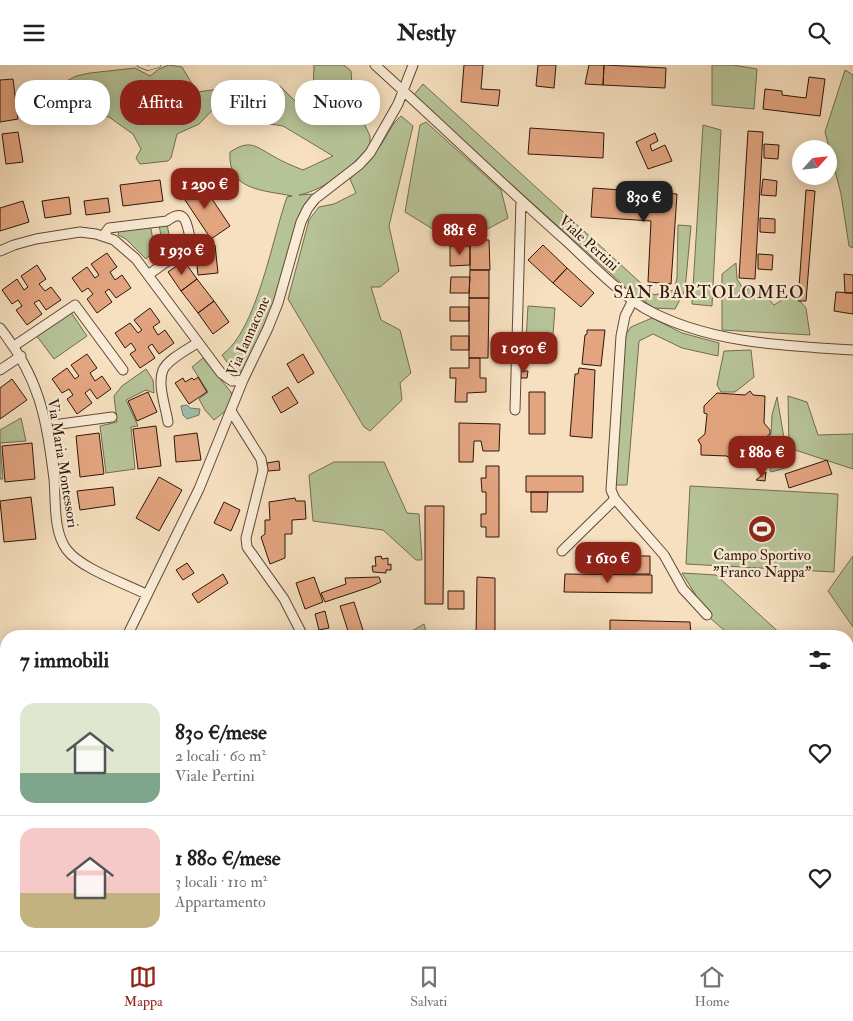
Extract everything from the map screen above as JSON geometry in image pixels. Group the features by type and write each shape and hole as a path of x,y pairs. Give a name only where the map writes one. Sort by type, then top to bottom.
{"street":[{"name":"Viale Pertini","path":"375,65 633,300 666,318 721,335 748,341 853,350"},
{"name":"Via Iannacone","path":"130,630 199,489 243,381 275,311 301,222 308,208 315,199 359,165 370,153 403,91 413,65"},
{"path":"515,410 521,200"},
{"path":"103,236 110,227 168,221 174,215 179,215 184,219 190,238 183,250 148,275"},
{"path":"0,251 14,245 72,233 88,232 103,236 130,252 197,343 228,380 243,381"},
{"path":"633,300 626,316 621,336 611,490 615,499 664,555 683,589 707,615"},
{"path":"14,346 75,305 123,370"},
{"name":"Via Maria Montessori","path":"0,329 14,346 36,389 46,427 59,530 64,545 72,555 93,569 146,595"},
{"path":"168,422 162,383 163,371 168,363 197,343"},
{"path":"0,370 20,356"},
{"path":"231,411 261,459 263,470 246,538 247,547 284,599 300,630"},
{"path":"46,427 112,417"},
{"path":"562,551 615,499"}],"lane":[{"path":"140,65 148,68 158,65"}],"shaded area":[{"path":"169,65 182,67 190,80 120,80 120,125 110,118 110,80 69,80 76,76 90,73 135,68 150,76 159,69"},
{"path":"314,65 344,65 351,71 352,80 313,80"},
{"path":"712,65 733,65 757,69 754,109 712,105"},
{"path":"845,70 853,75 853,248 849,246 838,182 838,140 827,140 825,132"},
{"path":"423,84 654,295 674,290 677,278 678,225 691,226 685,290 675,309 654,308 630,291 413,96"},
{"path":"211,90 211,111 201,122 201,91"},
{"path":"285,91 295,101 295,125 365,125 370,136 370,146 338,176 319,188 299,195 313,194 303,215 280,296 246,369 241,372 232,368 222,355 234,343 245,326 262,282 287,197 292,196 259,190 241,181 234,174 230,152 243,146 252,145 303,170 333,156 283,126 276,125 285,125"},
{"path":"401,116 413,126 389,226 399,271 380,287 371,287 381,320 400,330 411,373 400,383 402,400 370,431 364,427 288,299 309,220 319,207 334,204 356,193 350,179 381,145 394,123"},
{"path":"426,122 501,190 508,218 482,232 441,234 405,212 420,125"},
{"path":"120,125 197,125 177,134 171,158 168,161 140,164 136,158 141,149 133,134"},
{"path":"703,125 721,130 712,306 692,304"},
{"path":"150,224 155,250 146,259 126,239 118,235 119,229"},
{"path":"167,224 172,250 164,252 159,225"},
{"path":"736,263 737,279 744,290 753,288 759,298 765,295 774,305 793,293 806,308 810,335 722,330 722,274"},
{"path":"528,306 555,308 551,361 525,359"},
{"path":"70,311 87,336 54,359 36,335"},
{"path":"652,318 682,333 719,343 718,356 682,348 653,334 639,341 627,485 614,485 626,334 631,327"},
{"path":"751,350 754,377 735,392 721,392 717,385 724,351"},
{"path":"203,358 231,392 233,399 228,409 214,420 205,410 199,399 208,392 192,367"},
{"path":"146,369 153,380 154,393 146,390 126,400 138,426 131,427 135,469 106,473 100,426 117,422 114,396 122,386"},
{"path":"788,396 807,402 818,435 853,434 853,469 789,448"},
{"path":"777,397 789,467 771,472 762,446 771,434 772,415"},
{"path":"187,405 190,408 200,409 199,415 187,419 183,415 181,406"},
{"path":"21,418 26,441 0,443 0,430"},
{"path":"0,443 3,479 0,479"},
{"path":"334,462 384,462 407,513 419,514 422,560 416,560 383,530 313,521 309,475"},
{"name":"Campo Sportivo \"Franco Nappa\"","path":"690,486 838,494 834,572 686,564"},
{"path":"853,556 853,627 828,591"},
{"path":"682,573 716,575 776,630 724,630 710,618"},
{"path":"424,624 426,630 414,630"}],"building":[{"path":"464,65 483,65 481,89 500,90 498,106 461,102"},
{"path":"538,65 556,65 554,88 536,86"},
{"path":"589,65 604,65 603,85 585,84"},
{"path":"604,65 666,68 665,88 603,85"},
{"path":"809,77 825,79 820,116 763,109 765,89 782,91 782,95 806,98"},
{"path":"13,79 15,120 0,122 0,80"},
{"path":"530,128 604,133 603,158 528,154"},
{"path":"748,131 763,132 755,279 739,278"},
{"path":"18,132 23,162 6,164 2,134"},
{"path":"655,133 658,141 650,145 652,151 665,145 672,161 648,169 636,142"},
{"path":"764,144 779,145 778,159 764,158"},
{"path":"763,179 777,181 776,196 761,195"},
{"path":"160,180 163,201 123,206 120,185"},
{"path":"200,181 230,226 211,239 181,194"},
{"path":"593,188 677,194 671,284 648,282 651,221 591,217"},
{"path":"806,190 815,191 806,301 798,301"},
{"path":"69,197 71,214 45,218 42,201"},
{"path":"108,198 110,212 86,215 84,201"},
{"path":"23,201 29,222 0,231 0,208"},
{"path":"760,218 775,219 775,233 760,232"},
{"path":"470,240 489,240 490,270 470,270"},
{"path":"215,245 218,273 198,275 195,247"},
{"path":"543,245 567,268 553,283 528,260"},
{"path":"450,246 470,246 470,265 450,266"},
{"path":"107,253 117,267 110,272 115,280 122,275 131,288 116,298 109,289 105,292 112,302 97,313 87,299 93,294 88,288 82,292 72,278 87,267 95,278 99,275 91,264"},
{"path":"758,254 773,255 772,270 758,269"},
{"path":"184,261 197,279 181,291 168,272"},
{"path":"37,265 46,279 39,284 45,291 51,287 61,300 46,310 39,300 34,303 42,314 27,325 16,310 22,306 18,300 12,304 2,290 17,279 24,290 28,287 21,276"},
{"path":"567,268 594,293 581,307 553,283"},
{"path":"470,270 489,270 489,298 469,298"},
{"path":"844,274 853,275 853,293 845,293"},
{"path":"451,277 470,277 469,293 450,293"},
{"path":"197,279 214,301 198,313 181,291"},
{"path":"836,292 853,293 853,314 834,311"},
{"path":"469,298 489,298 488,358 469,358"},
{"path":"214,301 229,322 213,334 198,313"},
{"path":"450,307 469,307 469,321 450,321"},
{"path":"150,308 160,322 153,327 158,335 165,330 174,343 159,354 152,344 148,347 155,358 140,368 130,354 136,350 131,343 125,348 115,333 130,323 138,333 142,330 134,320"},
{"path":"587,330 605,330 601,366 582,364"},
{"path":"451,336 469,336 469,350 451,350"},
{"path":"87,354 97,368 90,373 95,381 102,376 111,389 97,399 90,389 85,393 92,403 77,414 67,399 73,395 69,389 62,393 52,379 67,368 75,379 79,376 71,365"},
{"path":"303,354 314,373 298,383 287,364"},
{"path":"469,358 480,358 480,378 486,378 486,392 467,393 467,402 455,402 456,378 450,378 450,368 469,368"},
{"path":"579,368 595,370 592,438 570,436 575,374 578,374"},
{"path":"521,371 528,371 527,378 521,378"},
{"path":"198,377 207,392 189,404 175,383 183,378 185,382"},
{"path":"12,379 27,400 0,419 0,388"},
{"path":"288,387 298,403 281,413 272,397"},
{"path":"750,391 753,395 765,396 764,423 770,430 770,434 762,440 759,436 757,438 759,442 758,452 755,455 744,455 737,463 734,463 727,456 701,455 701,445 698,440 705,434 707,414 704,413 704,406 717,393 745,395"},
{"path":"148,392 157,412 137,421 128,401"},
{"path":"529,392 545,392 545,434 529,434"},
{"path":"459,423 500,424 499,451 483,451 481,441 474,441 473,462 459,462"},
{"path":"156,426 161,466 138,469 133,429"},
{"path":"99,433 104,474 80,477 76,436"},
{"path":"197,433 201,460 176,462 174,436"},
{"path":"32,443 35,479 5,482 2,446"},
{"path":"827,460 832,474 789,488 785,474"},
{"path":"279,461 280,470 268,471 267,463"},
{"path":"486,466 499,466 499,537 486,537 486,527 481,527 481,514 486,514 486,492 482,492 481,478 486,478"},
{"path":"766,472 765,481 756,480"},
{"path":"526,476 583,476 583,492 526,492"},
{"path":"159,477 182,490 159,531 136,518"},
{"path":"113,487 115,505 80,510 77,491"},
{"path":"531,492 548,492 547,512 531,512"},
{"path":"31,497 36,539 4,542 0,501"},
{"path":"295,498 296,501 305,501 306,519 292,520 292,534 285,534 285,558 270,564 261,537 265,534 265,520 270,520 269,502"},
{"path":"224,502 240,510 231,531 214,523"},
{"path":"425,506 444,506 443,604 425,604"},
{"path":"381,556 382,559 388,558 388,565 391,564 391,570 386,570 386,573 373,572 372,566 376,566 375,557"},
{"path":"632,556 650,556 650,574 632,574"},
{"path":"187,563 194,573 183,580 176,570"},
{"path":"223,574 228,583 198,603 192,594"},
{"path":"565,574 652,575 652,593 564,592"},
{"path":"314,577 323,602 305,609 296,583"},
{"path":"379,577 381,582 325,602 321,593 346,584 345,578"},
{"path":"477,577 495,578 495,630 476,630"},
{"path":"448,591 464,591 464,609 448,609"},
{"path":"354,602 363,630 348,630 340,606"},
{"path":"325,611 329,628 319,630 315,614"},
{"path":"610,620 690,622 691,630 610,630"}],"place":[{"name":"Campo Sportivo \"Franco Nappa\"","path":"762,529"}],"district":[{"name":"SAN BARTOLOMEO","path":"709,292"}]}
